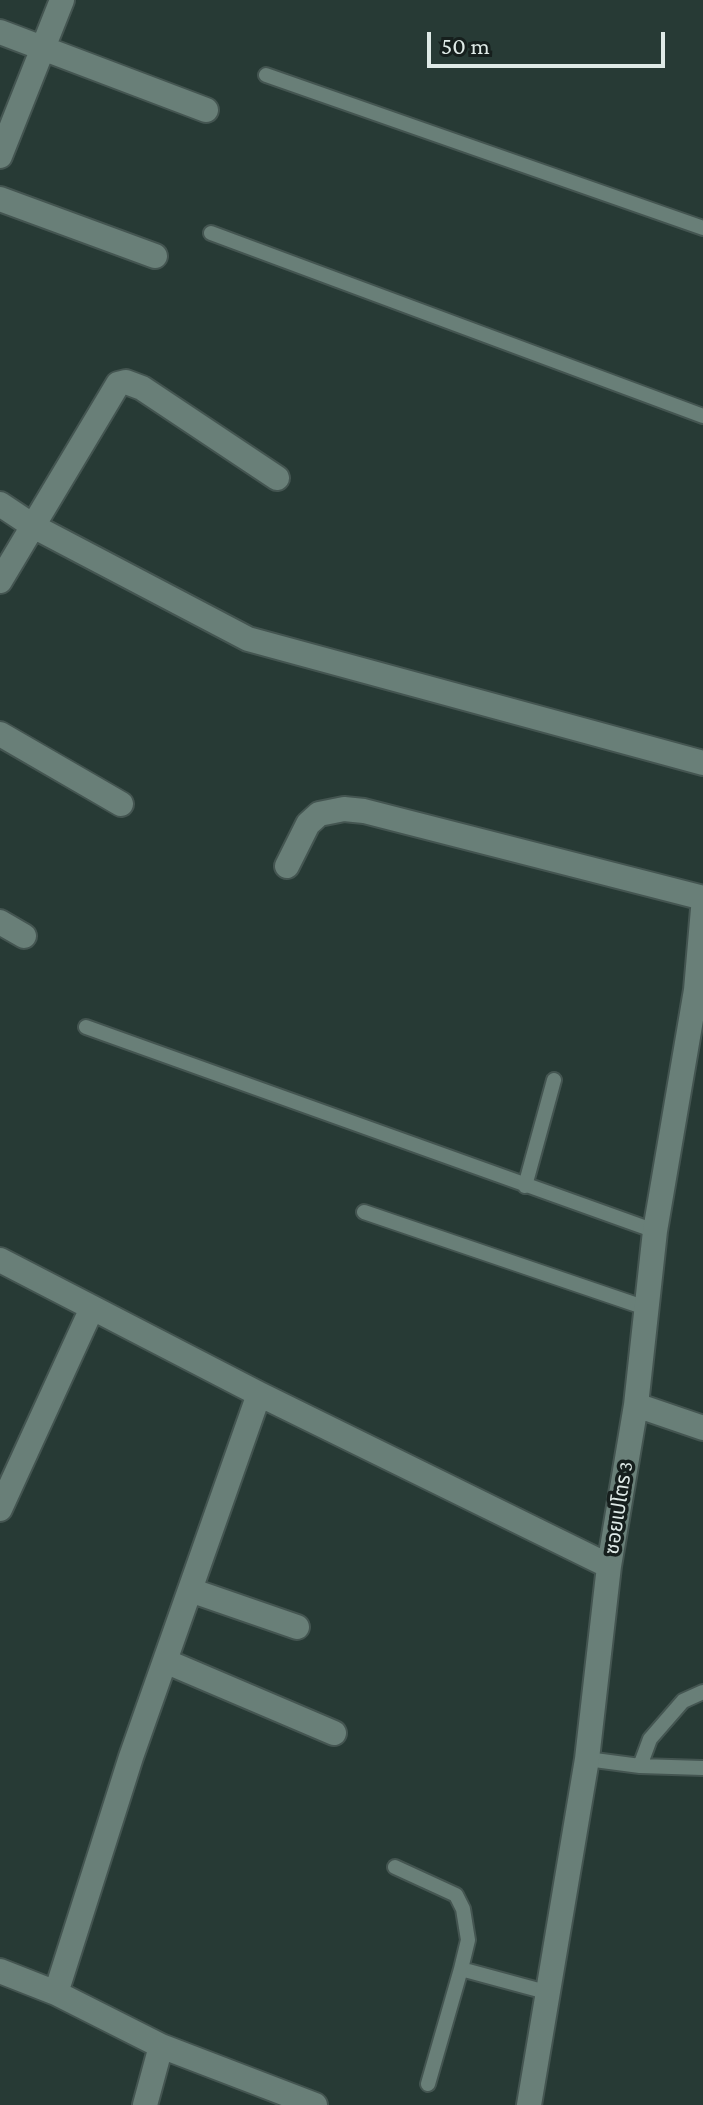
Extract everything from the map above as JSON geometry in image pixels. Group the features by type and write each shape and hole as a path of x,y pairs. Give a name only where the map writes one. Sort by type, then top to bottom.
{"street":[{"path":"0,156 62,0"},
{"path":"0,32 206,110"},
{"path":"0,199 155,256"},
{"path":"0,581 115,387 126,382 142,388 277,478"},
{"path":"0,504 33,526 248,639 703,763"},
{"path":"0,734 121,804"},
{"path":"287,866 308,824 319,814 344,809 364,811 703,898"},
{"name":"ซอยเปโตร 3","path":"529,2105 587,1759 609,1566 636,1405 655,1231 700,992 703,909"},
{"path":"0,922 24,936"},
{"path":"0,1260 259,1394 609,1566"},
{"path":"3,1495 92,1308"},
{"path":"56,1993 165,1661 259,1394"},
{"path":"636,1405 703,1428"},
{"path":"190,1590 297,1627"},
{"path":"165,1661 334,1733"},
{"path":"0,1971 56,1993 161,2046 315,2105"},
{"path":"145,2105 161,2046"}],"lane":[{"path":"266,75 703,228"},
{"path":"211,233 703,416"},
{"path":"86,1027 655,1231"},
{"path":"525,1186 554,1080"},
{"path":"364,1212 646,1308"},
{"path":"640,1766 650,1739 683,1701 703,1692"},
{"path":"587,1759 640,1766 703,1768"},
{"path":"395,1867 456,1895 463,1909 468,1940 428,2084"},
{"path":"461,1969 546,1992"}]}
